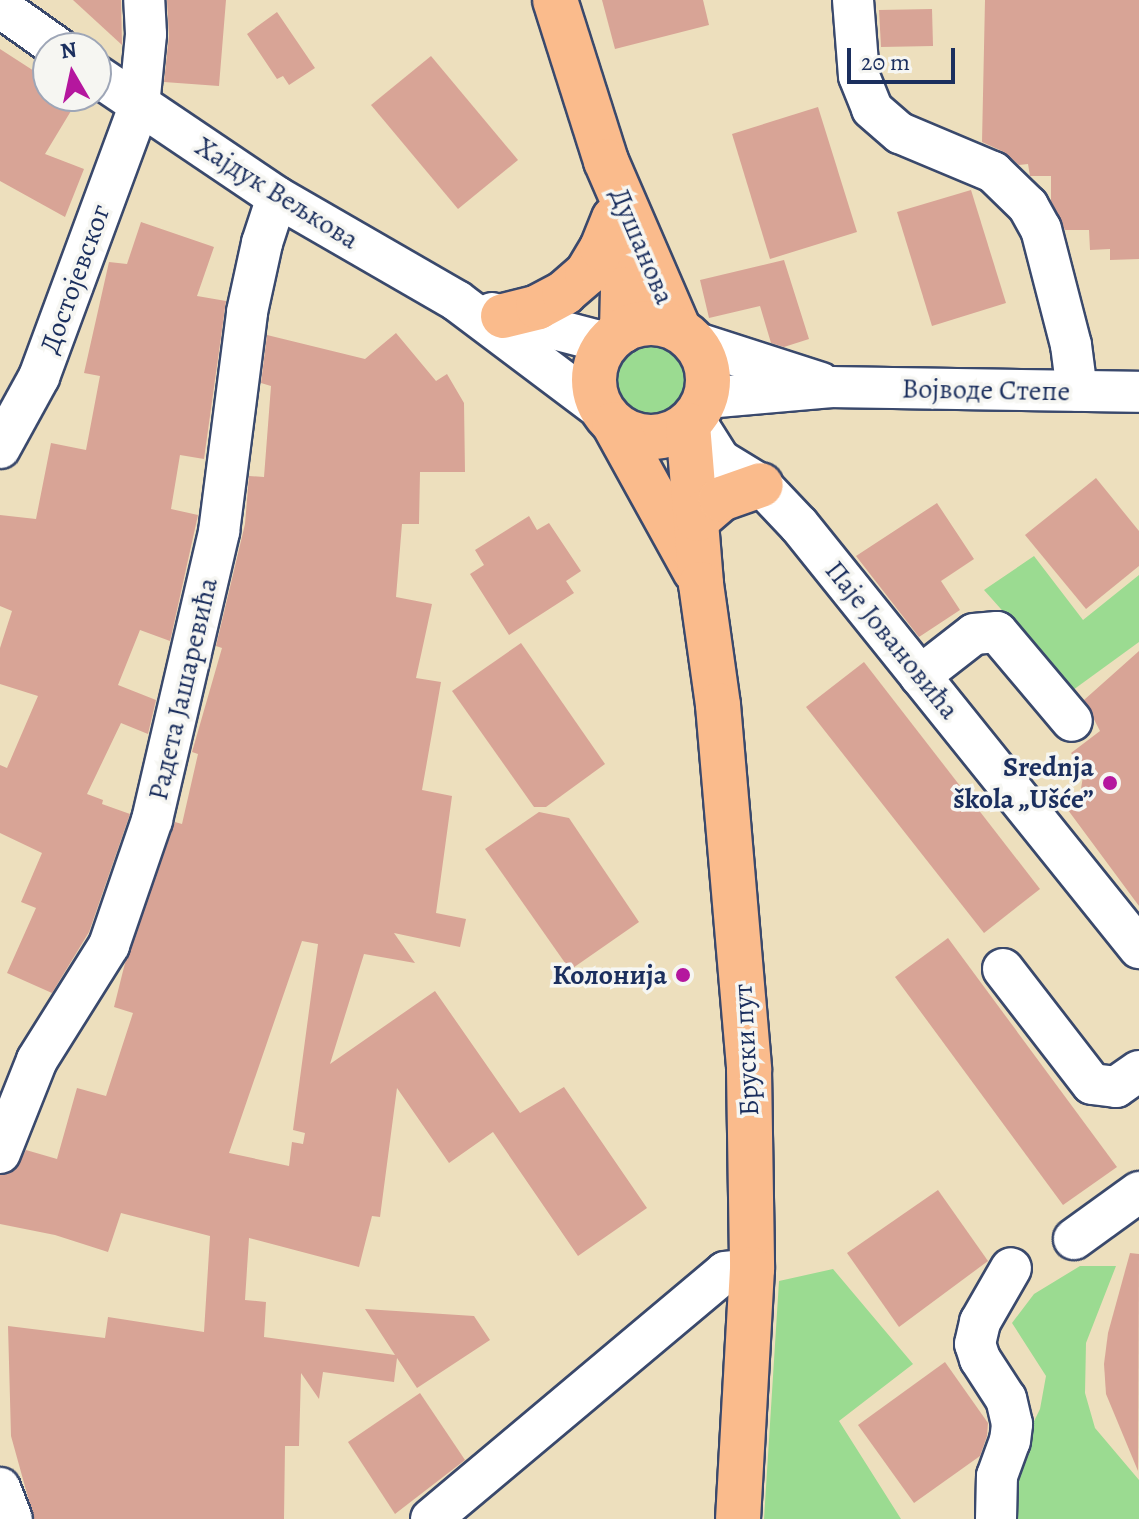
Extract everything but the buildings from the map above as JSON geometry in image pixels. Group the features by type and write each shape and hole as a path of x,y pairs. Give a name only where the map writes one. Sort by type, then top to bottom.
{"main road":[{"name":"Душанова","path":"555,0 606,161 687,336"},
{"name":"Душанова","path":"606,161 623,289 615,337"},
{"path":"503,316 538,307 564,293 587,273 602,248 614,218"},
{"path":"650,323 687,336 705,360 709,379 698,412 670,434 651,437 631,434 608,418 597,398 595,369 615,337 650,323"},
{"name":"Бруски пут","path":"698,412 701,584 720,721 749,1070 752,1269 738,1519"},
{"name":"Бруски пут","path":"608,418 701,584"},
{"path":"698,519 721,499 761,485"}],"street":[{"name":"Достојевског","path":"0,448 39,377 139,106 146,34 144,0"},
{"path":"853,0 859,76 872,109 900,133 993,172 1028,206 1041,229 1071,345 1077,391"},
{"path":"0,7 35,32"},
{"name":"Хајдук Вељкова","path":"112,87 277,197 462,304"},
{"name":"Радета Јашаревића","path":"0,1153 37,1060 109,945 152,820 219,532 247,312 262,243 277,197"},
{"path":"462,304 503,316 615,337"},
{"path":"462,304 608,418"},
{"name":"Војводе Степе","path":"687,336 832,387"},
{"name":"Војводе Степе","path":"698,412 832,387 1139,392"},
{"name":"Паје Јовановића","path":"698,412 730,431 761,485 799,525 920,676 1133,929"},
{"path":"920,676 974,634 997,632 1003,635 1072,721"},
{"path":"1003,969 1092,1084 1116,1087 1139,1071"},
{"path":"1074,1239 1139,1192"},
{"path":"996,1519 997,1476 1010,1441 1012,1424 1006,1399 980,1359 975,1344 980,1322 1011,1268"},
{"path":"431,1519 725,1272 752,1269"},
{"path":"0,1488 12,1519"}],"green space":[{"path":"652,345 678,355 688,381 678,407 652,417 626,407 616,381 626,355"},
{"path":"1034,556 1083,620 1139,575 1139,642 1073,690 984,590"},
{"path":"1080,1266 1116,1266 1086,1343 1085,1393 1095,1428 1139,1480 1139,1519 1017,1519 1013,1464 1040,1409 1046,1376 1012,1323 1034,1294"},
{"path":"833,1269 913,1364 839,1421 901,1519 764,1519 779,1281"}],"place":[{"name":"Srednja škola „Ušće”","path":"1110,783"},
{"name":"Колонија","path":"683,975"}]}
